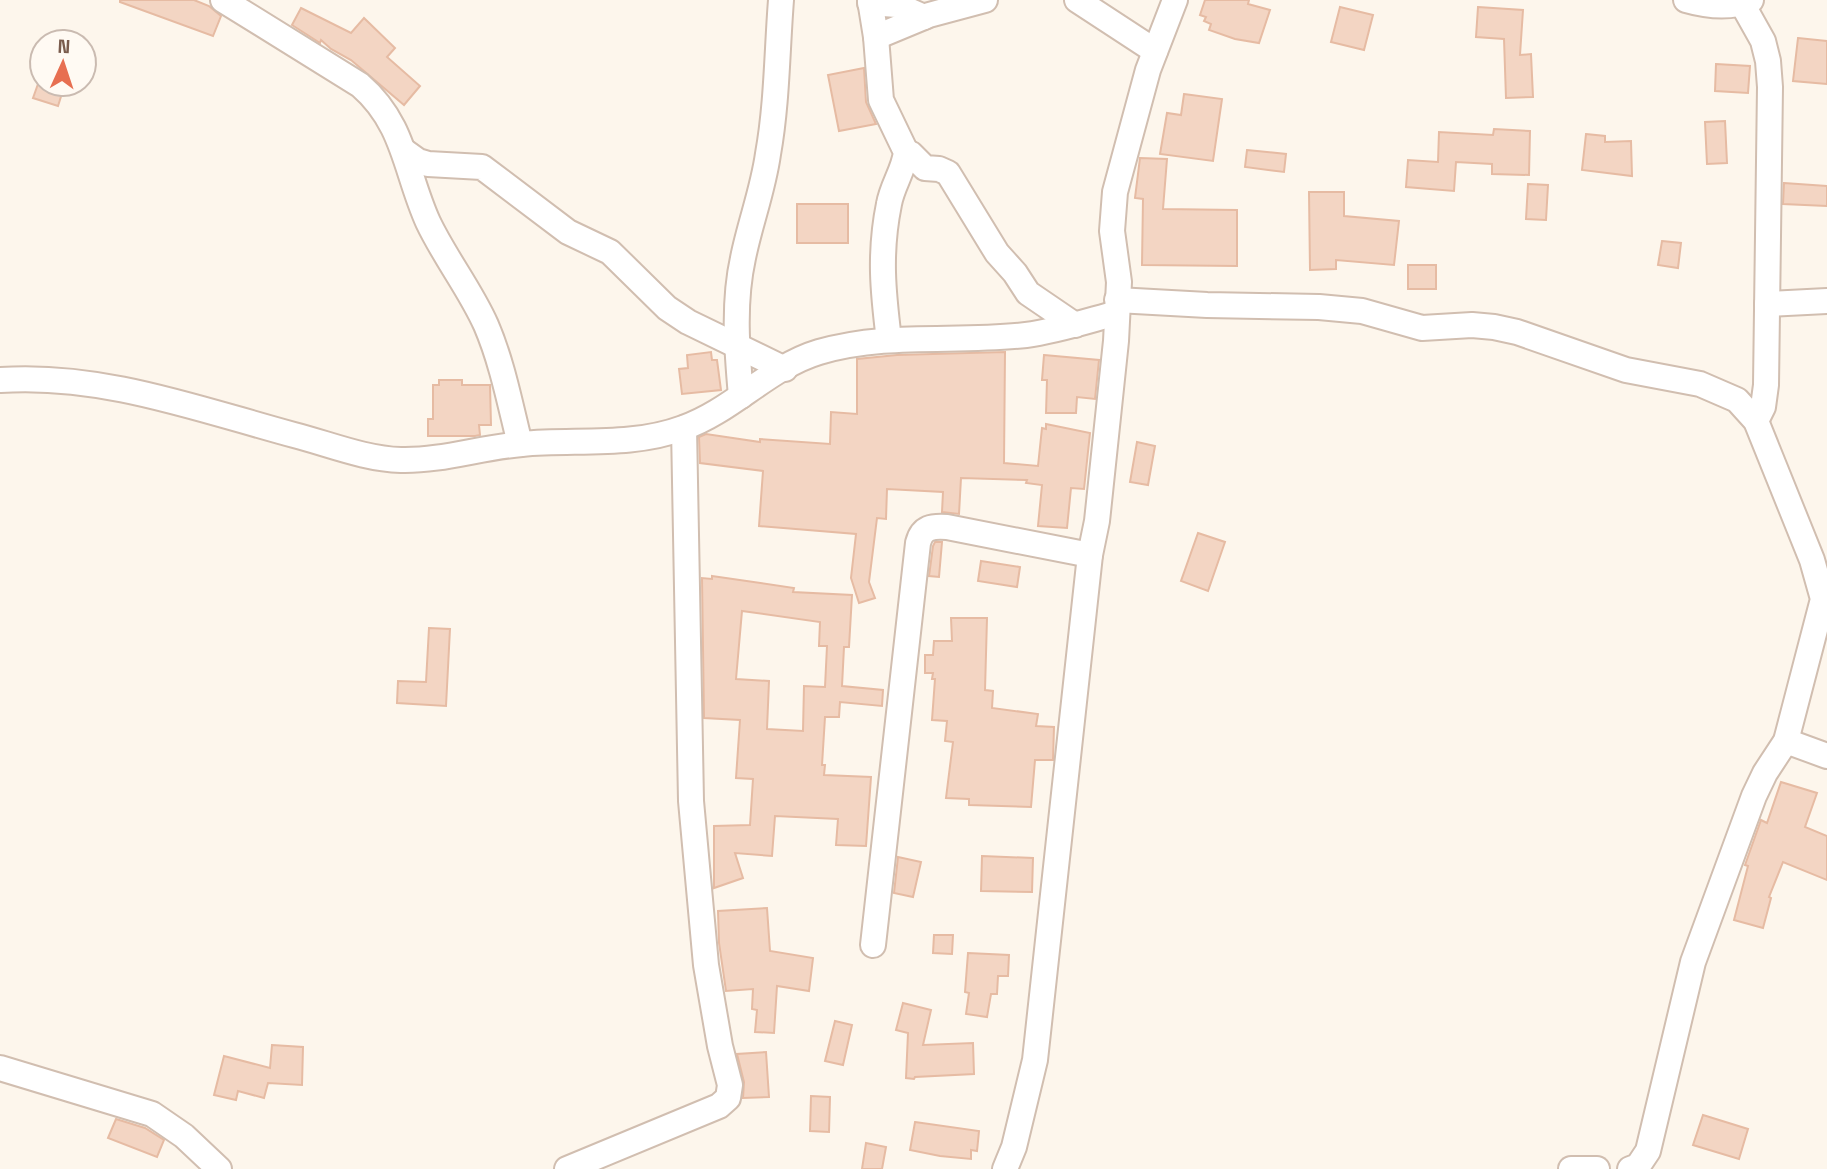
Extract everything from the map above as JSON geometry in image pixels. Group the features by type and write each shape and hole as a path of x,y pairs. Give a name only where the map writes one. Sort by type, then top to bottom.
{"street":[{"path":"223,0 360,85 378,100 391,120 404,151 415,190 429,224 485,323 495,347 520,444"},
{"path":"741,397 737,346 743,258 762,194 769,151 781,0"},
{"path":"876,37 924,18 985,0"},
{"path":"1077,0 1155,51"},
{"path":"1004,1169 1014,1147 1035,1060 1090,555 1097,522 1116,341 1119,282 1112,231 1115,192 1155,51 1175,0"},
{"path":"1686,0 1720,6 1744,1 1763,41 1768,61 1770,88 1765,396 1756,421"},
{"path":"924,18 897,5 870,1 881,100 906,152 925,168 948,173 997,253 1015,272 1028,293 1075,325"},
{"path":"404,151 418,161 428,164 482,167 568,232 610,252 667,308 688,322 785,369"},
{"path":"889,340 881,281 882,249 889,201 906,152"},
{"path":"1767,304 1827,301"},
{"path":"0,380 43,378 119,388 376,457 421,460 520,444 653,437 684,428 817,353 863,343 1026,335 1075,325 1117,307 1207,305 1320,307 1362,311 1423,328 1472,325 1494,327 1527,335 1617,367 1699,384 1737,400 1756,421 1812,560 1822,599 1786,741 1754,796 1693,962 1647,1160 1630,1169"},
{"path":"567,1169 719,1107 728,1098 730,1085 720,1046 706,965 691,801 684,428"},
{"path":"873,945 918,543 922,531 927,528 947,527 1090,555"},
{"path":"1786,741 1827,756"},
{"path":"0,1068 152,1114 184,1136 219,1169"},
{"path":"1571,1169 1597,1169"}],"building":[{"path":"120,0 194,0 209,6 221,16 213,36"},
{"path":"1205,0 1249,0 1248,4 1270,10 1259,43 1235,39 1209,30 1211,24 1204,21 1206,17 1200,15"},
{"path":"1340,7 1373,15 1364,50 1331,42"},
{"path":"1478,7 1523,10 1520,55 1531,54 1533,97 1506,98 1504,39 1476,37"},
{"path":"301,8 351,33 364,18 395,48 387,57 420,86 404,105 351,60 292,25"},
{"path":"1798,38 1827,41 1827,84 1793,81"},
{"path":"1716,64 1750,66 1748,93 1715,91"},
{"path":"864,68 866,102 876,124 839,131 828,75"},
{"path":"1184,94 1222,99 1213,161 1160,154 1167,113 1181,115"},
{"path":"33,98 61,98 58,106"},
{"path":"1725,121 1727,163 1707,164 1705,122"},
{"path":"1494,129 1530,131 1529,175 1492,174 1492,164 1456,162 1454,191 1406,187 1408,160 1438,162 1439,132 1493,135"},
{"path":"1586,134 1605,136 1605,142 1631,141 1632,176 1582,170"},
{"path":"1247,150 1286,154 1284,172 1245,167"},
{"path":"1140,158 1167,159 1163,209 1237,210 1237,266 1142,265 1143,199 1135,198"},
{"path":"1784,183 1827,186 1827,206 1783,204"},
{"path":"1528,184 1548,185 1546,220 1526,219"},
{"path":"1309,192 1344,192 1344,216 1399,221 1394,265 1336,260 1336,269 1310,270"},
{"path":"797,204 848,204 848,243 797,243"},
{"path":"1662,241 1681,243 1678,268 1658,265"},
{"path":"1408,265 1436,265 1436,289 1408,289"},
{"path":"711,352 712,360 717,360 721,390 682,394 679,369 688,368 687,355"},
{"path":"1005,352 1004,463 1038,466 1042,428 1046,429 1046,424 1090,433 1084,489 1071,488 1067,528 1038,526 1042,485 1026,483 1027,480 961,478 959,514 942,512 943,492 887,489 886,519 877,518 869,582 875,598 859,603 851,578 856,534 759,526 763,471 700,463 699,437 706,434 760,442 760,439 830,444 831,412 857,414 857,359 897,355"},
{"path":"1044,355 1099,360 1095,399 1077,397 1076,413 1046,413 1047,380 1042,380"},
{"path":"439,380 462,380 462,385 490,385 491,425 479,425 480,435 475,436 428,436 428,419 433,419 433,385 439,385"},
{"path":"1137,442 1155,446 1148,485 1130,482"},
{"path":"1198,533 1225,542 1208,591 1181,581"},
{"path":"935,542 942,542 939,577 929,576"},
{"path":"981,561 1020,567 1017,587 978,581"},
{"path":"712,576 794,588 793,592 852,595 849,647 844,647 842,686 883,690 882,706 840,702 839,717 825,717 822,765 825,765 824,775 871,777 866,846 836,845 838,819 775,816 772,856 735,853 743,878 714,888 714,826 750,825 753,779 736,778 740,720 704,718 702,578 712,579","holes":["742,611 820,622 819,646 827,646 825,687 804,686 803,731 767,729 769,681 736,679"]},
{"path":"951,618 987,618 985,690 993,691 992,708 1038,714 1036,726 1054,727 1053,760 1035,760 1031,807 969,805 969,799 946,798 953,742 945,741 947,721 932,720 935,679 932,679 933,673 925,673 925,655 933,655 934,641 952,641"},
{"path":"429,628 450,629 446,706 397,703 398,681 426,682"},
{"path":"1781,782 1817,793 1805,827 1827,836 1827,880 1783,862 1769,897 1771,898 1763,928 1734,920 1748,866 1745,865 1761,820 1767,823"},
{"path":"982,856 1033,858 1032,892 981,891"},
{"path":"898,857 921,862 913,897 894,893"},
{"path":"767,908 770,951 813,958 809,991 777,986 774,1033 755,1032 757,1010 752,1009 753,989 726,991 719,943 718,911"},
{"path":"934,935 953,935 952,954 933,953"},
{"path":"968,953 1009,955 1008,976 998,976 997,994 991,994 987,1017 966,1014 969,993 965,992"},
{"path":"903,1003 931,1010 923,1045 973,1043 974,1074 906,1078 908,1033 896,1030"},
{"path":"835,1021 852,1025 843,1065 825,1061"},
{"path":"272,1045 303,1047 302,1085 268,1083 264,1098 238,1091 236,1100 214,1095 224,1056 270,1068"},
{"path":"766,1052 769,1097 743,1098 744,1082 737,1054"},
{"path":"811,1096 830,1097 829,1132 810,1131"},
{"path":"1703,1115 1748,1129 1739,1159 1693,1145"},
{"path":"116,1119 145,1128 164,1140 157,1157 108,1138"},
{"path":"915,1122 979,1131 977,1151 971,1150 971,1159 910,1150"},
{"path":"866,1143 886,1147 882,1169 862,1169"}]}
